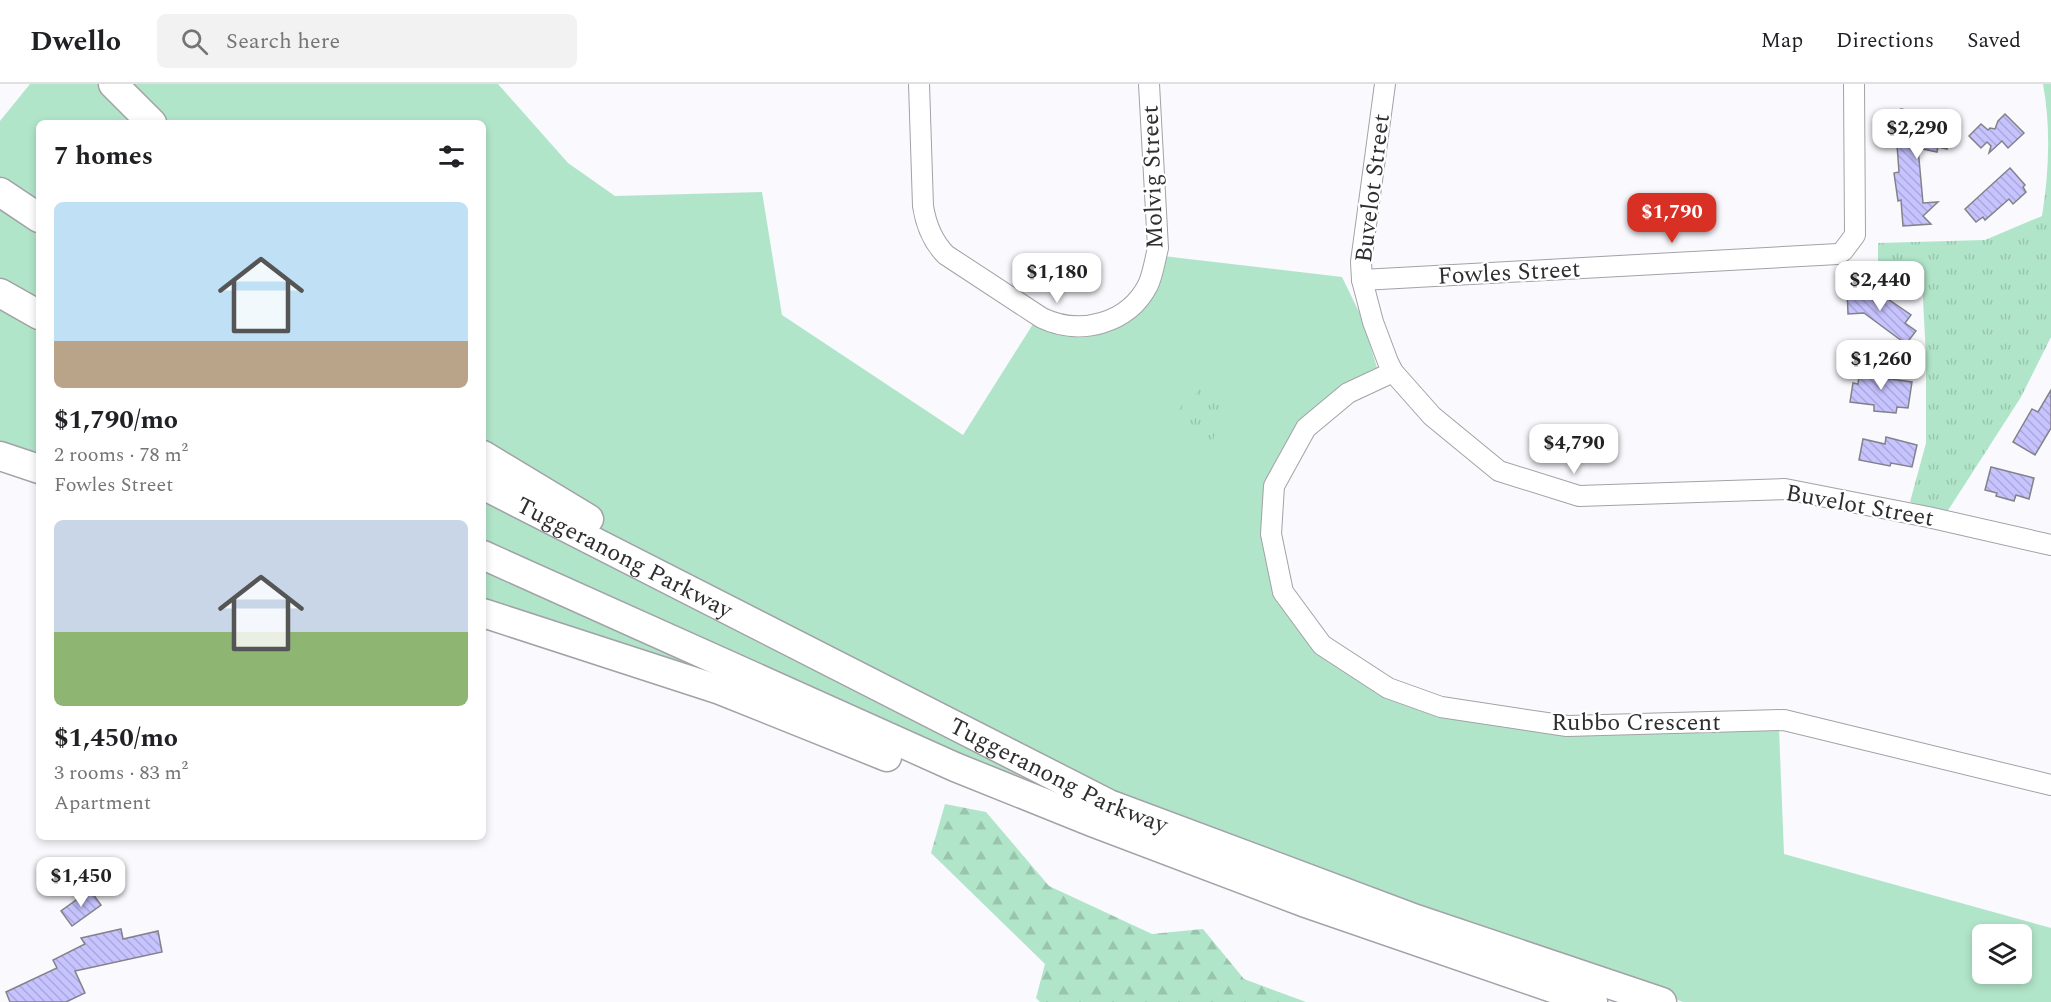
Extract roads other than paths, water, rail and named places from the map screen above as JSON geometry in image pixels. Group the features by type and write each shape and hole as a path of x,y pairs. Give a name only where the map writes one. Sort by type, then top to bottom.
{"highway":[{"path":"113,84 150,120"},
{"path":"129,84 150,120"},
{"path":"0,192 36,216"},
{"path":"0,293 36,313"},
{"path":"0,456 36,468"},
{"path":"486,457 563,504 924,710"},
{"name":"Tuggeranong Parkway","path":"486,487 1109,804 1306,891"},
{"name":"Tuggeranong Parkway","path":"486,556 955,767 1092,822 1337,902 1593,1002"},
{"path":"486,614 720,690 949,782 1092,822"},
{"name":"Tuggeranong Parkway","path":"1337,902 1662,1002"}],"street":[{"name":"Molvig Street","path":"919,84 922,206 937,246 946,255 1042,318 1054,324 1078,327 1104,323 1132,305 1148,284 1153,268 1158,248 1149,84"},
{"name":"Buvelot Street","path":"1385,84 1361,262 1362,280 1372,322 1394,372 1432,416 1499,471 1579,496 1785,489 1928,517 2051,545"},
{"name":"Fowles Street","path":"1362,280 1838,254 1855,235 1854,84"},
{"name":"Rubbo Crescent","path":"1394,372 1348,393 1306,428 1274,486 1271,534 1282,592 1322,645 1388,688 1441,707 1568,726 1784,720 2051,785"}]}
